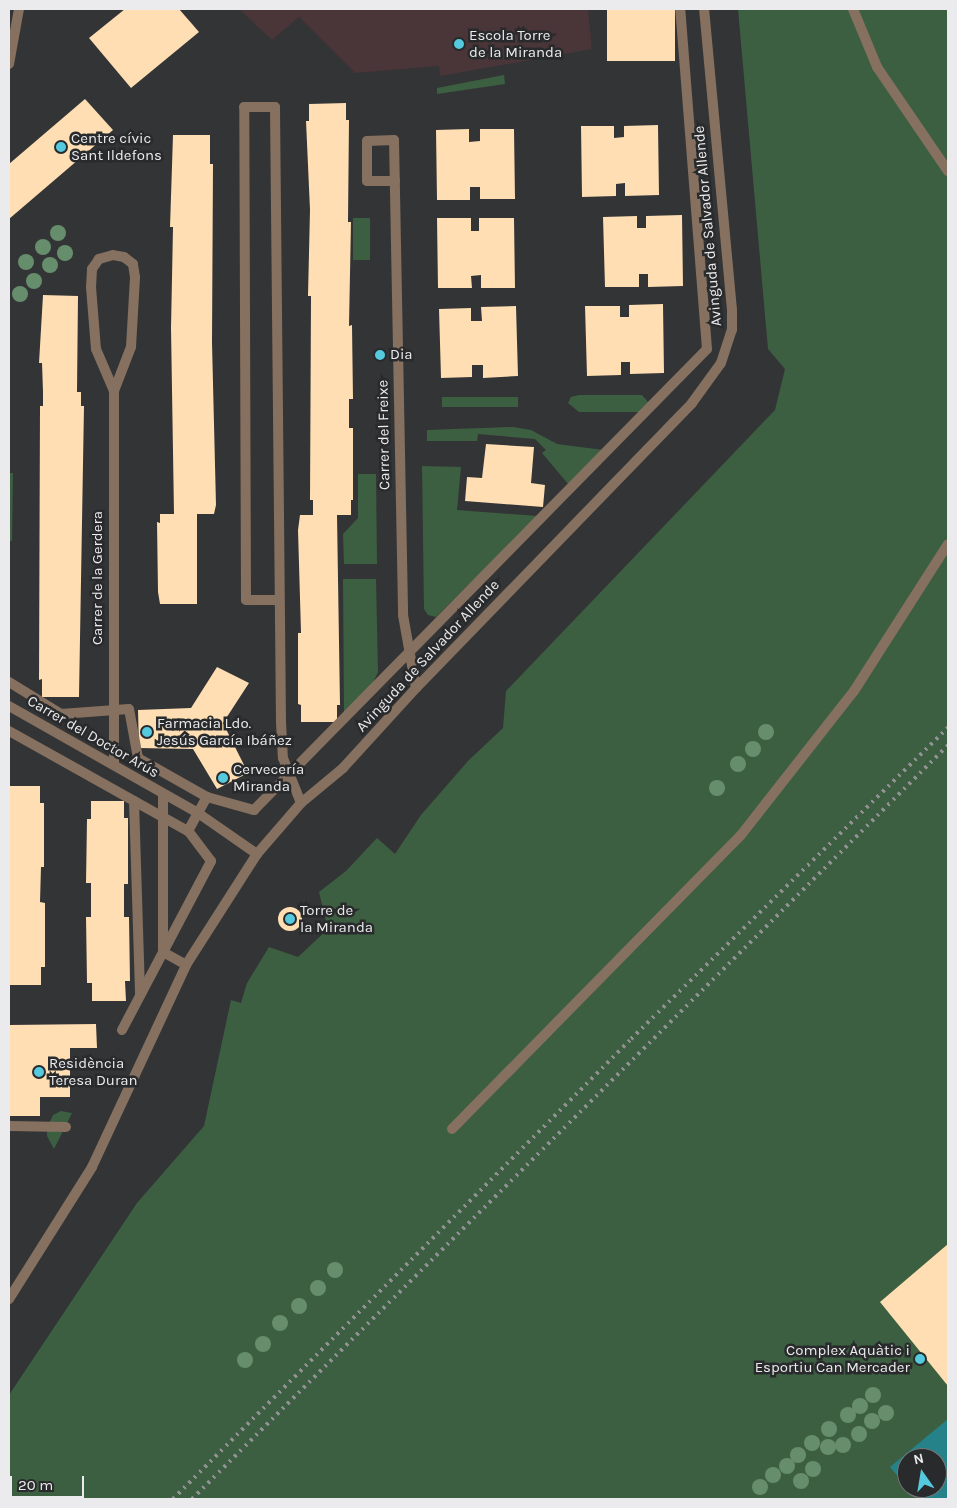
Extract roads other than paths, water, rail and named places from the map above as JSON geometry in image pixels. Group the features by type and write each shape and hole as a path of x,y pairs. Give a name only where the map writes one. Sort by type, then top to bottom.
{"street":[{"path":"9,64 19,9"},
{"path":"9,682 61,714 129,709 138,758 207,797 254,810 708,349 680,9"},
{"name":"Avinguda de Salvador Allende","path":"9,1298 92,1168 186,965 257,854 301,803 343,768 416,688 692,403 721,363 728,347 732,310 704,9"},
{"path":"853,9 877,67 948,171"},
{"path":"279,600 246,600 244,107 275,107 279,600 283,758 288,775 301,803"},
{"name":"Carrer del Freixe","path":"395,181 367,181 367,141 394,140 395,181 403,615 416,688"},
{"name":"Carrer de la Gerdera","path":"114,391 96,350 91,287 92,269 99,259 113,255 124,258 132,264 135,277 131,347 114,391 114,765"},
{"path":"452,1129 741,835 854,691 948,544"},
{"name":"Carrer del Doctor Arús","path":"9,706 198,813 257,854"},
{"path":"9,731 188,831 211,861 122,1030"},
{"name":"Carrer del Doctor Arús","path":"163,794 163,952"},
{"path":"188,831 207,797"},
{"path":"134,801 140,995"},
{"path":"163,952 186,965"},
{"path":"9,1126 66,1127"}],"water":[{"path":"948,1419 948,1499 917,1498 947,1498 947,1448 913,1448"},
{"path":"897,1461 897,1475 890,1467"}],"railway":[{"path":"173,1499 631,1039 948,727"},
{"path":"192,1499 948,745"}],"place":[{"name":"Escola Torre de la Miranda","path":"459,44"},
{"name":"Centre cívic Sant Ildefons","path":"61,147"},
{"name":"Dia","path":"380,355"},
{"name":"Farmacia Ldo. Jesús García Ibáñez","path":"147,732"},
{"name":"Cervecería Miranda","path":"223,778"},
{"name":"Torre de la Miranda","path":"290,919"},
{"name":"Residència Teresa Duran","path":"39,1072"},
{"name":"Complex Aquàtic i Esportiu Can Mercader","path":"920,1359"}]}
